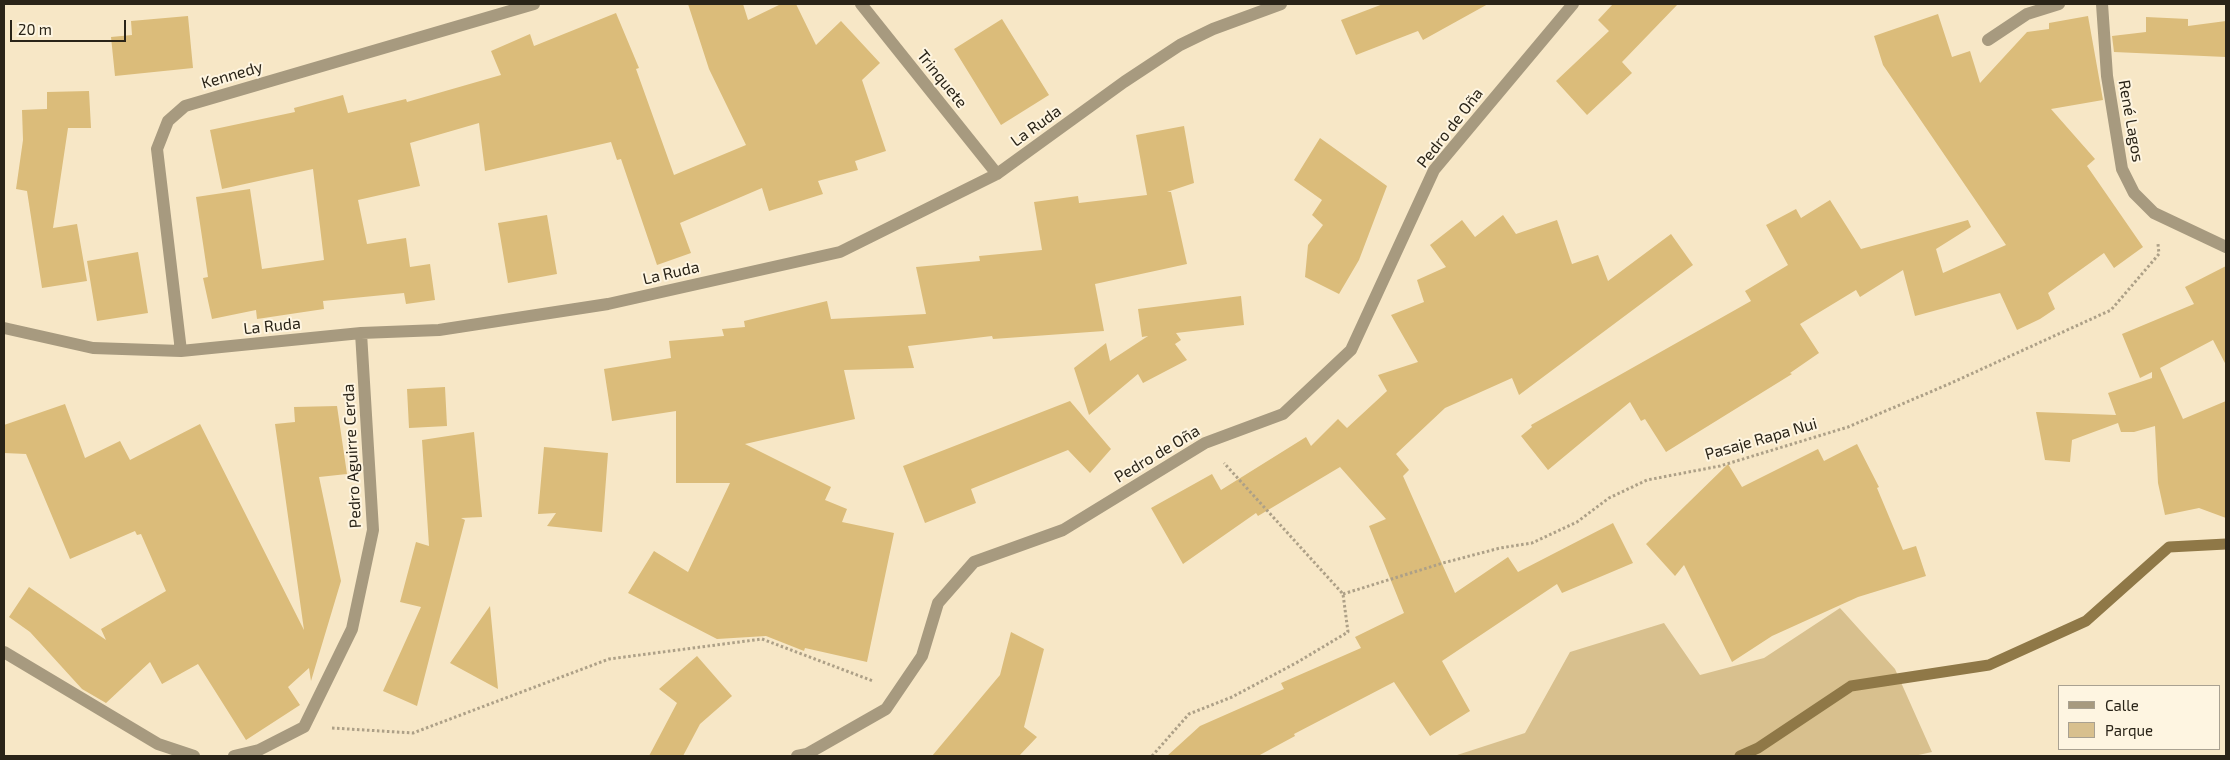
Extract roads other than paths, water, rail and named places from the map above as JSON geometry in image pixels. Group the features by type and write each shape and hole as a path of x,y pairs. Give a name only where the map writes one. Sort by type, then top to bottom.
{"street":[{"name":"Kennedy","path":"181,351 157,149 168,122 185,106 534,4"},
{"name":"Trinquete","path":"861,4 997,174"},
{"name":"La Ruda","path":"4,328 93,348 181,351 361,333 439,330 608,304 840,252 997,174 1124,82 1180,45 1212,30 1281,4"},
{"name":"Pedro de Oña","path":"797,756 807,754 886,709 922,656 938,603 974,562 1063,530 1204,443 1284,414 1350,350 1434,170 1573,4"},
{"path":"1988,40 2026,14 2060,4"},
{"name":"René Lagos","path":"2102,4 2107,76 2122,169 2134,193 2154,213 2226,247"},
{"name":"Pedro Aguirre Cerda","path":"234,756 259,750 304,726 352,630 373,530 361,333"},
{"path":"4,652 158,744 194,756"}],"waterway":[{"path":"1740,756 1758,748 1851,686 1989,665 2086,621 2169,547 2226,544"}]}
